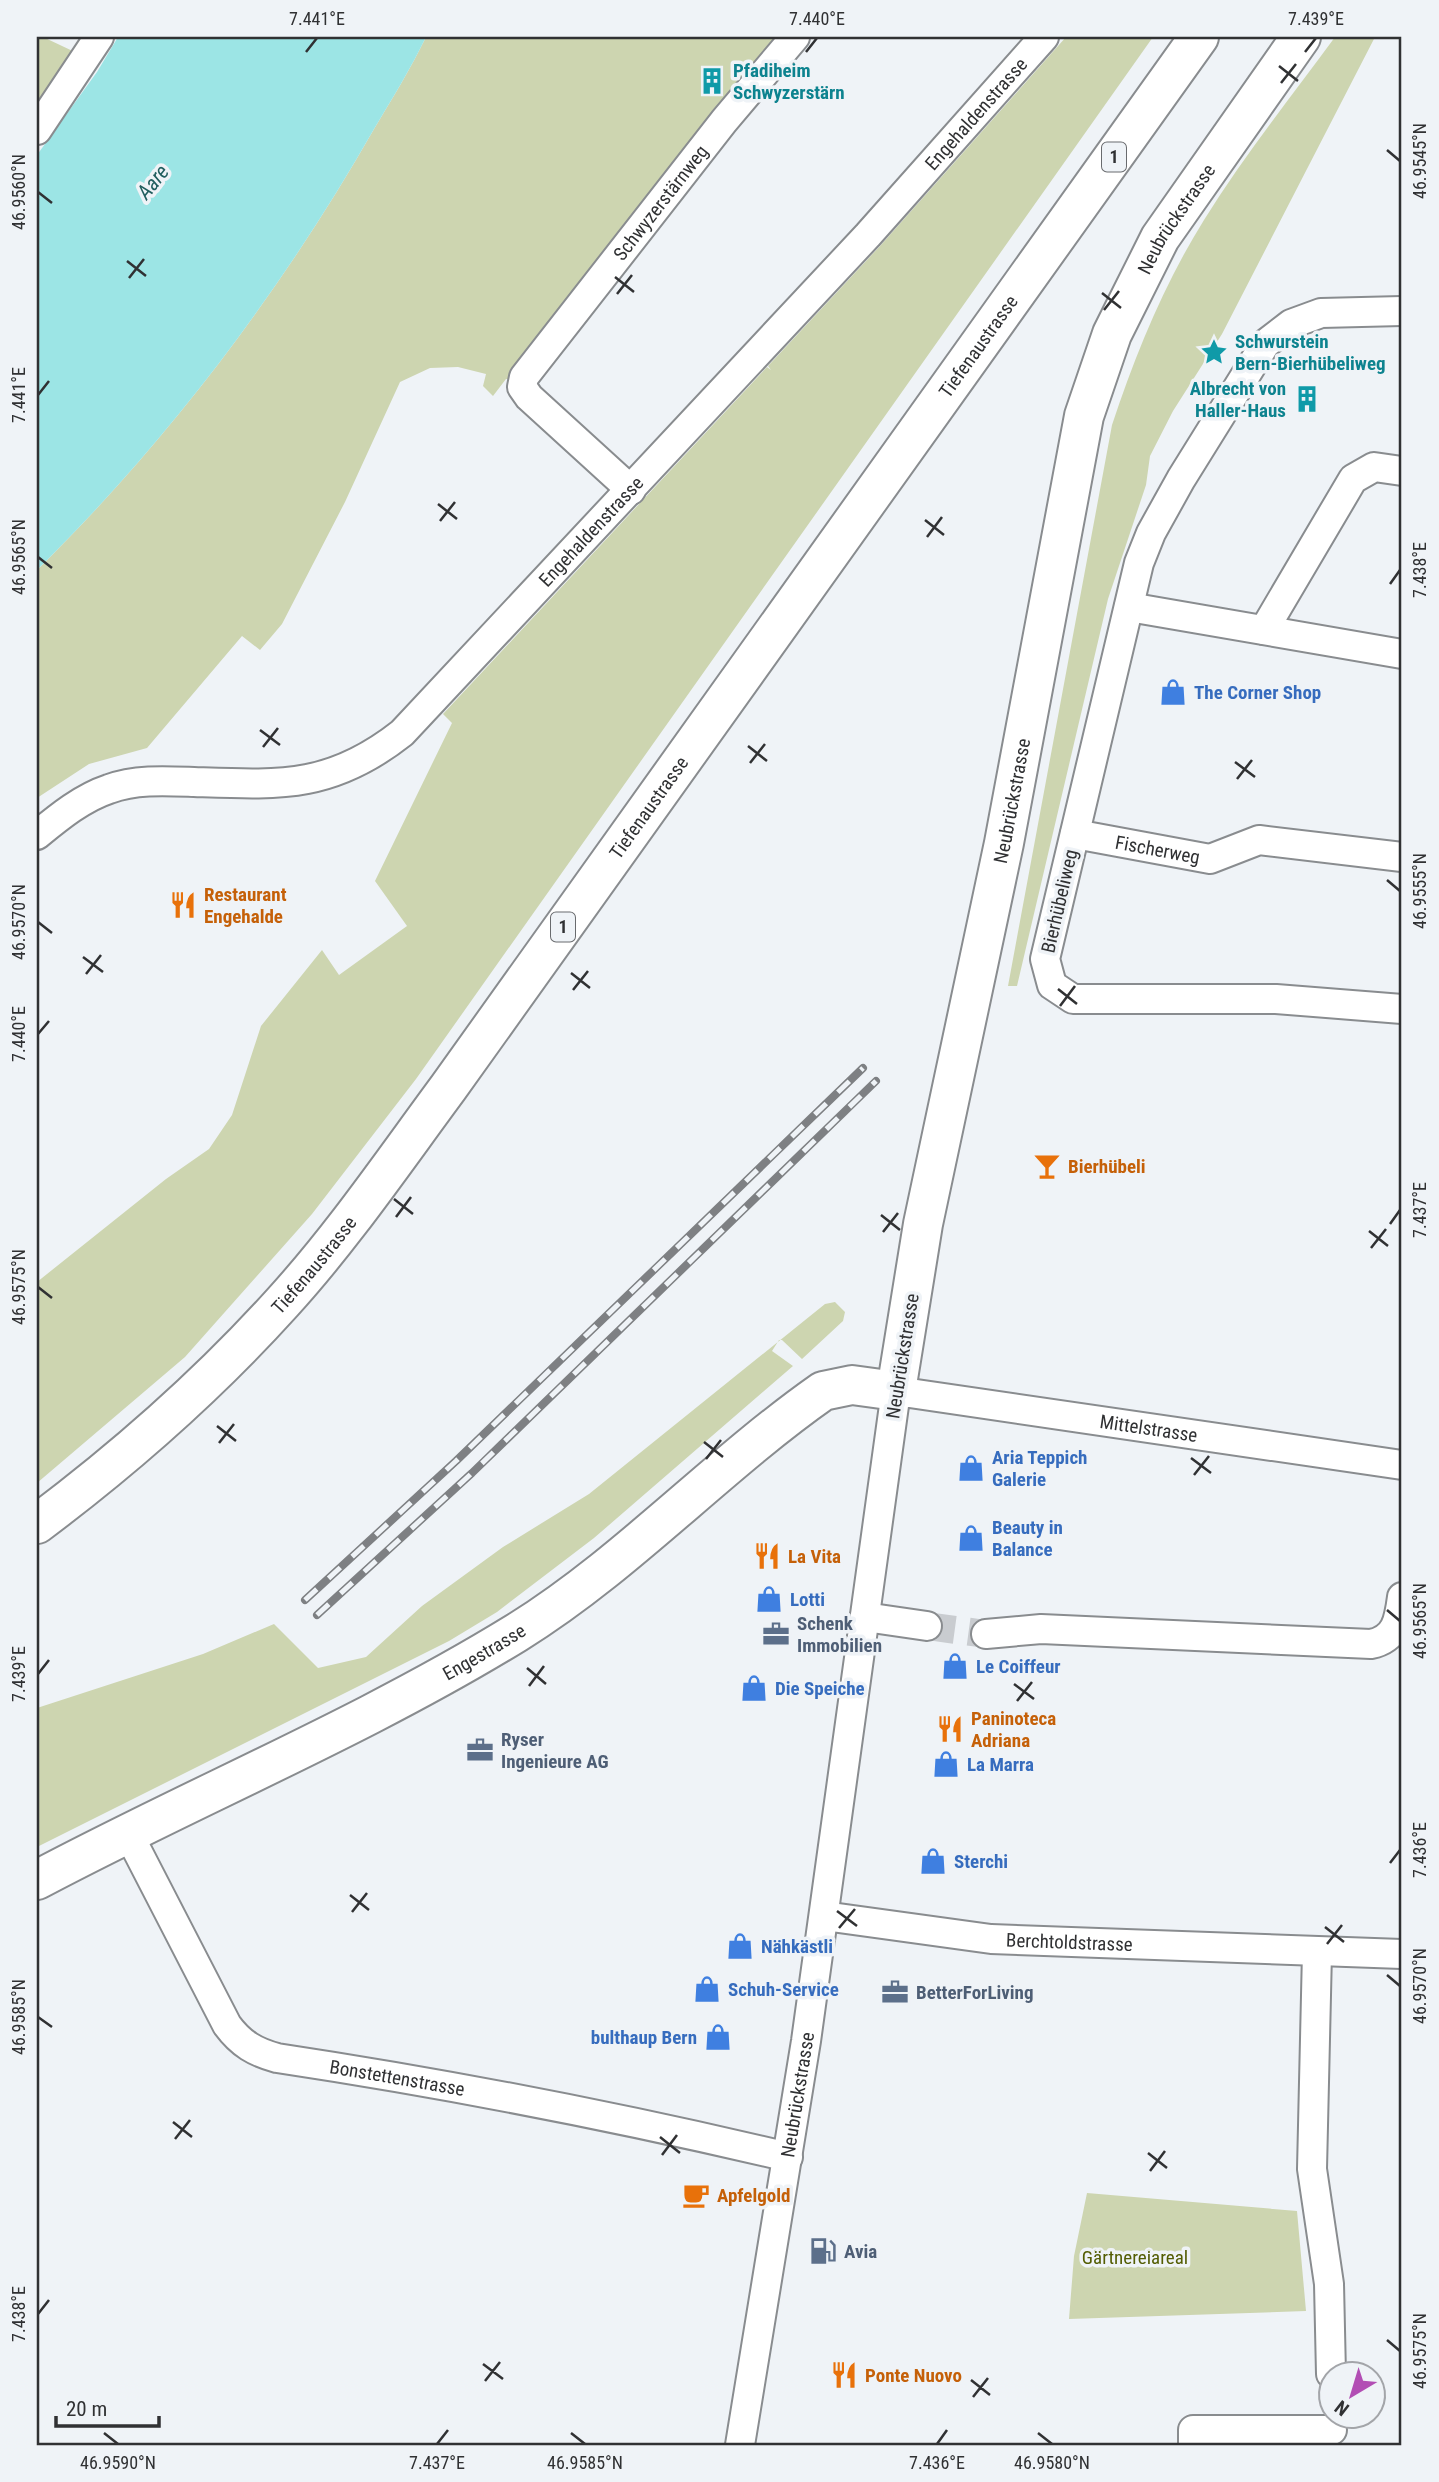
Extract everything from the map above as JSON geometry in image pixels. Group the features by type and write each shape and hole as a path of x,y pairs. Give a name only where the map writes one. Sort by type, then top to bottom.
{"street":[{"path":"37,130 99,37"},
{"name":"Schwyzerstärnweg","path":"631,489 529,397 522,387 524,377 724,121 795,37"},
{"name":"Engehaldenstrasse","path":"37,835 68,810 110,788 157,781 274,784 329,775 368,758 402,733 868,235 1044,37"},
{"name":"Tiefenaustrasse","path":"37,1524 134,1446 206,1381 281,1304 340,1234 448,1088 1199,37"},
{"name":"Neubrückstrasse","path":"740,2445 788,2157 896,1391 923,1224 1004,843 1084,416 1112,334 1160,238 1301,37"},
{"name":"Bierhübeliweg","path":"1402,311 1327,311 1307,317 1277,333 1255,356 1181,479 1144,548 1045,959 1052,985 1061,994 1086,1001 1276,999 1402,1009"},
{"path":"1264,630 1353,479 1374,467 1402,471"},
{"path":"1129,607 1402,654"},
{"name":"Fischerweg","path":"1075,834 1210,859 1259,840 1402,857"},
{"name":"Engestrasse","path":"37,1880 401,1697 515,1633 575,1591 822,1391 852,1385 896,1391"},
{"name":"Mittelstrasse","path":"896,1391 1402,1465"},
{"path":"986,1634 1041,1629 1371,1644 1385,1640 1393,1631 1402,1597"},
{"path":"865,1617 927,1626"},
{"name":"Bonstettenstrasse","path":"128,1833 227,2025 238,2039 255,2051 277,2058 436,2082 558,2105 788,2157"},
{"name":"Berchtoldstrasse","path":"824,1916 990,1939 1402,1954"},
{"path":"1317,1952 1311,2154 1314,2191 1322,2227 1329,2284 1331,2360"},
{"path":"1193,2445 1193,2430 1316,2430"}],"green space":[{"path":"37,37 43,37 79,54 37,118"},
{"path":"426,37 794,37 522,380 506,379 493,396 483,386 486,374 458,367 430,368 400,382 345,502 282,624 260,650 242,636 147,748 89,764 37,798 37,570 86,520 177,416 262,305 339,189"},
{"path":"1066,37 1153,37 416,1079 312,1214 185,1357 37,1483 37,1282 166,1179 209,1149 232,1115 261,1026 322,950 339,975 407,926 375,881 452,723 443,714 767,367 771,370 768,366 880,246"},
{"path":"1335,37 1375,37 1222,334 1173,411 1150,456 1146,485 1108,599 1017,986 1008,986 1112,425 1121,398 1152,320 1176,269 1204,220 1235,173"},
{"path":"835,1302 845,1312 843,1321 802,1359 780,1340 825,1304"},
{"path":"778,1342 772,1351 793,1366 594,1538 497,1612 449,1641 37,1847 37,1708 203,1654 274,1624 318,1668 366,1657 422,1606 503,1547 589,1494"},
{"name":"Gärtnereiareal","path":"1087,2193 1297,2211 1306,2311 1069,2319 1074,2256"}],"water":[{"name":"Aare","path":"118,37 426,37 339,189 262,305 177,416 132,469 37,570 37,155 97,72"}],"tunnel":[{"path":"927,1626 986,1634"}],"railway":[{"path":"305,1600 456,1461 863,1068"},
{"path":"317,1615 472,1473 876,1081"}],"place":[{"name":"Pfadiheim Schwyzerstärn","path":"712,81"},
{"name":"Schwurstein Bern-Bierhübeliweg","path":"1214,352"},
{"name":"Albrecht von Haller-Haus","path":"1307,399"},
{"name":"The Corner Shop","path":"1173,692"},
{"name":"Restaurant Engehalde","path":"183,905"},
{"name":"Bierhübeli","path":"1047,1166"},
{"name":"Aria Teppich Galerie","path":"971,1468"},
{"name":"Beauty in Balance","path":"971,1538"},
{"name":"La Vita","path":"767,1556"},
{"name":"Lotti","path":"769,1599"},
{"name":"Schenk Immobilien","path":"776,1634"},
{"name":"Le Coiffeur","path":"955,1666"},
{"name":"Die Speiche","path":"754,1688"},
{"name":"Paninoteca Adriana","path":"950,1729"},
{"name":"Ryser Ingenieure AG","path":"480,1750"},
{"name":"La Marra","path":"946,1764"},
{"name":"Sterchi","path":"933,1861"},
{"name":"Nähkästli","path":"740,1946"},
{"name":"Schuh-Service","path":"707,1989"},
{"name":"BetterForLiving","path":"895,1992"},
{"name":"bulthaup Bern","path":"718,2037"},
{"name":"Apfelgold","path":"696,2195"},
{"name":"Avia","path":"823,2251"},
{"name":"Ponte Nuovo","path":"844,2375"}]}
